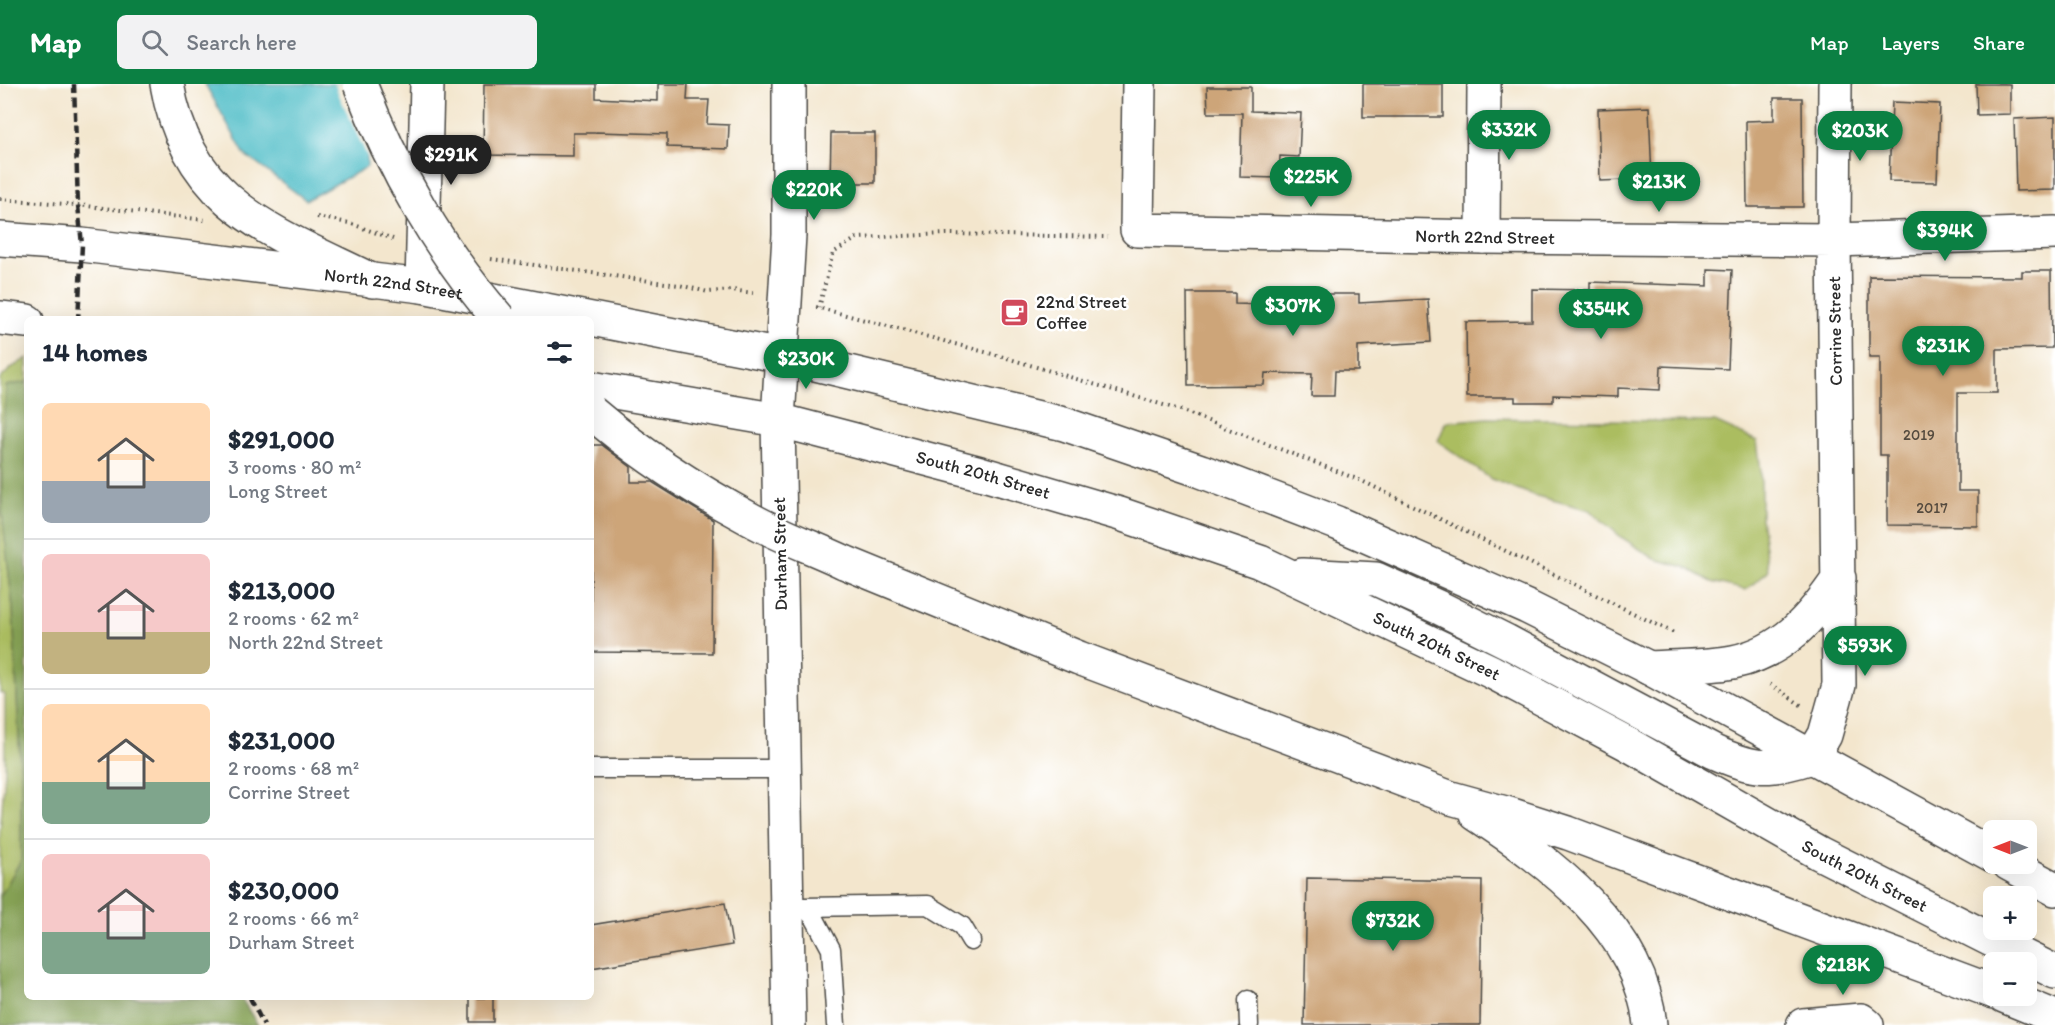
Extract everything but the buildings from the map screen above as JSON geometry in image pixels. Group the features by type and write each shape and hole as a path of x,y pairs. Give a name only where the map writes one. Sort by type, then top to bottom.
{"main road":[{"path":"167,84 171,107 180,135 198,167 227,201 260,224 373,281"},
{"path":"360,84 380,132 420,206 442,242 498,316"},
{"path":"422,286 427,84"},
{"name":"Durham Street","path":"789,84 789,235 778,420 784,769 796,907 789,1025"},
{"path":"1137,230 1138,84"},
{"path":"1484,84 1484,237"},
{"name":"Corrine Street","path":"1812,757 1825,735 1839,685 1834,240 1836,84"},
{"name":"North 22nd Street","path":"1137,230 1484,237 1834,240 2055,232"},
{"name":"North 22nd Street","path":"0,239 82,245 422,286 576,316"},
{"path":"0,318 24,321"},
{"name":"North 22nd Street","path":"594,319 782,356"},
{"path":"782,356 1064,424 1200,471 1369,537 1527,607 1649,668 1983,850"},
{"path":"594,389 778,420"},
{"path":"594,415 664,468 708,495 754,521 844,562 1079,658 1451,798 1568,833 1983,988"},
{"name":"South 20th Street","path":"778,420 980,473 1120,514 1260,562 1492,672 1626,743 1819,853 2055,972"},
{"path":"1286,574 1376,579 1506,641 1736,762 1757,768 1771,768 1812,757"},
{"path":"1649,668 1732,662 1775,647 1812,616 1839,578"},
{"path":"1451,798 1536,856 1595,909 1630,959 1641,989 1650,1025"},
{"path":"2027,874 2055,889"},
{"path":"2028,1006 2055,1017"},
{"path":"1803,1025 1861,1020 1867,1025"}],"lane":[{"path":"594,769 784,769"},
{"path":"796,907 928,904 962,926 971,941"},
{"path":"796,907 815,919 831,950 836,1025"},
{"path":"1248,1000 1250,1025"}],"path":[{"path":"819,308 833,253 857,238 947,234 1119,237 1137,230"}],"green space":[{"path":"24,360 24,383 6,387 2,512 13,608 21,780 21,860 0,897 0,832 5,772 5,694 0,693 0,379"},
{"path":"24,383 24,1000 242,1000 258,1025 0,1025 0,897 21,860 21,780 13,608 2,512 2,436 6,386"},
{"path":"1487,418 1715,422 1757,441 1761,472 1761,518 1768,571 1746,590 1712,582 1685,567 1655,559 1621,537 1590,510 1533,495 1491,479 1438,441 1446,422"}],"water":[{"path":"205,84 369,84 367,167 306,200 245,155"}],"pier":[{"path":"335,84 372,84 370,162 340,97"}],"railway":[{"path":"74,84 78,205 82,245 78,316"},
{"path":"251,1000 264,1025"}],"place":[{"name":"22nd Street Coffee","path":"1015,312"}]}
